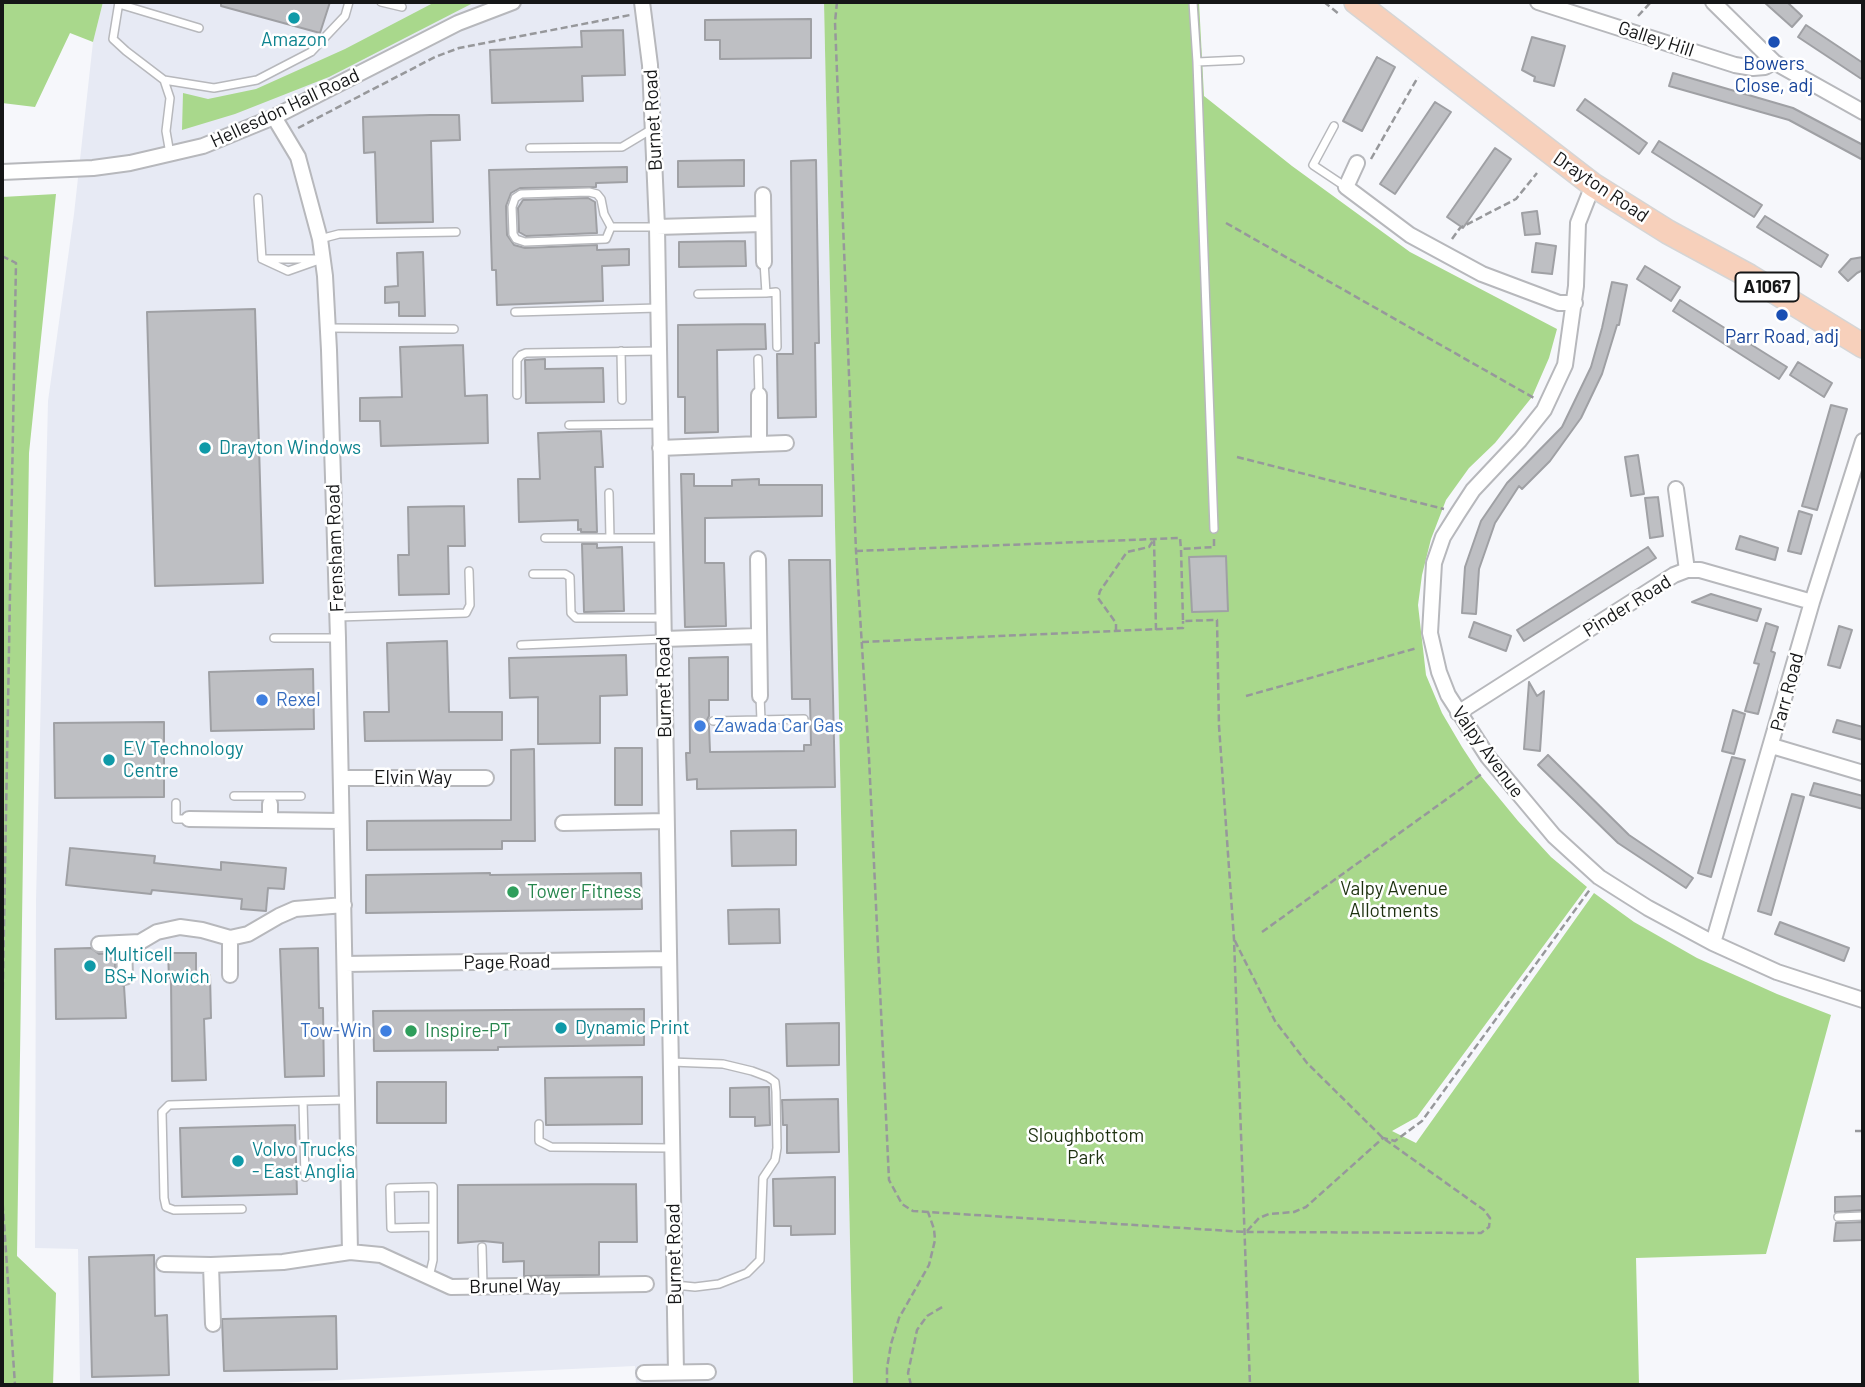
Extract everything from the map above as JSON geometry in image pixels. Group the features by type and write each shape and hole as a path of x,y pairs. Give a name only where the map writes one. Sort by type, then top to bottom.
{"main road":[{"name":"Drayton Road","path":"1356,2 1593,185 1863,346"}],"street":[{"name":"Hellesdon Hall Road","path":"2,172 93,168 170,154 234,135 437,34 513,2"},
{"name":"Galley Hill","path":"1538,2 1735,65 1753,68 1765,67 1774,62"},
{"path":"1713,2 1774,62 1863,112"},
{"name":"Burnet Road","path":"643,6 650,65 659,308 676,1372"},
{"name":"Frensham Road","path":"274,117 298,157 323,259 338,638 351,1252"},
{"path":"1357,163 1346,187 1410,235 1482,274 1559,303 1574,303"},
{"name":"Valpy Avenue","path":"1593,185 1578,223 1574,303 1565,365 1547,405 1520,440 1473,490 1443,537 1434,564 1430,611 1431,644 1448,695 1494,765 1554,836 1599,877 1648,908 1713,943 1777,972 1863,1000"},
{"path":"763,195 764,262"},
{"path":"657,227 762,223"},
{"path":"759,395 759,444"},
{"name":"Parr Road","path":"1713,943 1812,602 1863,441"},
{"path":"660,447 786,443"},
{"path":"1676,489 1687,570"},
{"path":"758,559 760,696"},
{"name":"Pinder Road","path":"1458,713 1674,575 1687,570 1700,570 1812,602"},
{"path":"663,639 759,636"},
{"path":"1772,746 1863,773"},
{"name":"Elvin Way","path":"341,778 485,778"},
{"path":"188,819 270,806 311,822 341,821"},
{"path":"563,823 666,821"},
{"path":"99,944 140,942 157,932 180,927 230,938 247,934 295,909 344,905"},
{"path":"230,938 230,975"},
{"path":"124,943 125,977"},
{"name":"Page Road","path":"345,964 669,959"},
{"name":"Brunel Way","path":"164,1264 283,1262 351,1252 381,1255 410,1266 450,1287 646,1284"},
{"path":"211,1265 212,1324"},
{"path":"644,1373 708,1372"}],"lane":[{"path":"199,28 119,3 113,39 164,80 214,88 257,80 311,52 345,16 349,2"},
{"path":"381,2 402,7"},
{"path":"1193,2 1214,529"},
{"path":"1197,61 1240,60"},
{"path":"164,80 170,98 166,131 170,154"},
{"path":"1334,126 1313,165 1346,187"},
{"path":"530,148 622,146 653,129"},
{"path":"589,192 597,194 601,199 604,214 611,227 606,239 525,242 516,239 513,234 512,207 515,198 520,194 589,192"},
{"path":"258,198 262,259"},
{"path":"611,227 657,227"},
{"path":"320,239 339,234 456,232"},
{"path":"262,259 288,271 323,259"},
{"path":"262,259 323,259"},
{"path":"764,262 766,293"},
{"path":"698,294 776,292 777,347"},
{"path":"515,313 659,308"},
{"path":"327,328 454,329"},
{"path":"621,351 622,400"},
{"path":"517,395 517,360 521,355 659,351"},
{"path":"758,359 759,395"},
{"path":"569,425 660,424"},
{"path":"609,494 610,538"},
{"path":"545,538 661,538"},
{"path":"337,617 466,613 470,605 469,571"},
{"path":"533,574 570,576 571,613 576,618 663,618"},
{"path":"274,638 338,638"},
{"path":"520,645 663,639"},
{"path":"760,696 761,720"},
{"path":"713,721 804,719"},
{"path":"234,796 270,806 301,796"},
{"path":"176,803 176,819 188,819"},
{"path":"671,1062 723,1064 752,1071 775,1082 777,1148 775,1160 764,1178 760,1260 747,1273 719,1284 695,1287 674,1285"},
{"path":"242,1209 174,1210 166,1207 162,1112 169,1105 347,1100"},
{"path":"303,1101 305,1177"},
{"path":"539,1124 539,1141 551,1147 673,1148"},
{"path":"429,1278 433,1260 433,1227 433,1187 390,1188 391,1228 433,1227"},
{"path":"1838,1217 1863,1216"},
{"path":"482,1247 483,1286"}],"path":[{"path":"837,2 835,22 860,642 870,784 889,1180 902,1204 913,1211 1246,1232 1481,1233 1489,1227 1490,1218 1484,1210 1383,1138 1307,1063 1275,1021 1234,939"},
{"path":"1639,16 1651,2"},
{"path":"284,136 435,57 459,48 643,6"},
{"path":"1357,163 1368,164 1418,76"},
{"path":"1443,254 1460,228 1516,198 1536,173"},
{"path":"1226,223 1547,405"},
{"path":"2,256 16,263 2,1036"},
{"path":"1237,457 1458,513"},
{"path":"1181,549 1214,547 1214,529"},
{"path":"856,551 1181,538 1183,628 860,642"},
{"path":"1154,539 1156,630"},
{"path":"1116,631 1116,623 1098,598 1100,591 1127,552 1149,547 1154,539"},
{"path":"1182,621 1217,620 1219,726 1234,939 1250,1385"},
{"path":"1246,696 1431,644"},
{"path":"1262,932 1494,765"},
{"path":"1383,1138 1395,1141 1422,1121 1599,877"},
{"path":"1855,1131 1863,1131"},
{"path":"1246,1232 1259,1218 1269,1214 1306,1208 1383,1138"},
{"path":"2,1193 15,1385"},
{"path":"887,1385 891,1344 899,1318 929,1265 935,1240 928,1212"},
{"path":"911,1385 908,1373 918,1330 927,1315 944,1306"}],"shaded area":[{"path":"103,2 824,2 853,1385 636,1385 635,1366 235,1385 80,1385 78,1249 35,1248 36,900 48,401 74,214 93,42"}],"green space":[{"path":"2,2 103,2 93,42 70,33 35,107 2,103"},
{"path":"435,2 475,2 329,77 235,114 182,130 183,93 208,99 256,89 345,49"},
{"name":"Sloughbottom Park","path":"824,2 1199,2 1204,96 1292,166 1410,252 1557,329 1549,358 1532,397 1495,443 1469,468 1446,500 1431,539 1418,605 1426,675 1442,713 1462,747 1481,776 1518,821 1551,857 1587,887 1417,1117 1392,1131 1416,1143 1594,893 1634,922 1697,958 1831,1015 1766,1254 1636,1258 1639,1385 853,1385"},
{"path":"56,194 29,453 17,1256 56,1293 53,1385 2,1385 2,197"}],"building":[{"name":"Amazon","path":"221,2 330,2 320,33 221,6"},
{"path":"1764,2 1787,2 1802,16 1792,27"},
{"path":"811,19 811,58 720,59 720,40 705,40 705,20"},
{"path":"1806,25 1863,63 1863,80 1798,37"},
{"path":"623,30 625,75 582,76 583,101 492,103 490,50 582,47 581,31"},
{"path":"1532,37 1565,46 1554,86 1534,81 1535,77 1522,70"},
{"path":"1377,57 1395,67 1362,131 1343,121"},
{"path":"1673,73 1793,108 1863,145 1863,160 1789,120 1669,86"},
{"path":"1585,99 1647,143 1639,154 1577,110"},
{"path":"1435,102 1451,112 1395,194 1380,184"},
{"path":"459,115 460,140 431,141 433,222 377,223 375,152 364,153 363,117"},
{"path":"1659,141 1762,205 1754,217 1652,152"},
{"path":"1495,148 1511,159 1463,228 1447,217"},
{"path":"744,160 744,186 678,187 678,161"},
{"path":"816,160 819,343 815,343 816,417 778,418 777,354 793,354 791,161"},
{"path":"627,167 627,182 596,183 596,187 520,188 511,193 506,206 507,235 514,245 525,248 597,245 597,250 629,249 629,265 602,266 603,301 497,305 496,270 492,270 489,170"},
{"path":"588,198 595,202 597,233 526,236 519,232 518,208 523,200"},
{"path":"1537,211 1540,234 1525,235 1522,213"},
{"path":"1765,216 1828,255 1821,267 1757,227"},
{"path":"745,241 746,266 679,267 679,242"},
{"path":"1536,243 1556,246 1552,274 1532,272"},
{"path":"423,252 425,316 399,316 399,302 385,303 385,287 398,286 397,253"},
{"path":"1863,257 1863,270 1848,281 1839,272 1851,259"},
{"path":"1645,266 1680,287 1671,301 1637,279"},
{"path":"1612,282 1627,285 1619,325 1602,374 1581,418 1550,461 1522,489 1519,486 1495,523 1479,569 1476,614 1462,613 1465,567 1481,521 1507,483 1562,427 1591,367"},
{"path":"1680,300 1787,367 1779,379 1673,311"},
{"name":"Drayton Windows","path":"255,309 263,583 155,586 147,312"},
{"path":"765,324 766,349 717,350 718,432 685,433 685,397 678,397 678,325"},
{"path":"463,345 465,396 487,395 488,443 381,446 380,421 360,421 360,398 402,397 400,347"},
{"path":"545,359 545,369 603,368 604,402 526,403 525,360"},
{"path":"1798,362 1832,383 1824,397 1790,375"},
{"path":"1831,405 1847,409 1817,510 1802,506"},
{"path":"601,431 603,467 595,467 597,532 581,532 581,529 578,530 578,520 519,522 518,479 540,479 538,433"},
{"path":"1638,455 1644,494 1631,496 1625,457"},
{"path":"681,474 694,474 694,486 732,486 732,480 759,479 759,485 822,485 822,516 705,518 705,563 724,563 726,626 685,627"},
{"path":"1658,497 1663,536 1650,538 1645,498"},
{"path":"464,506 465,546 448,546 449,594 399,595 398,555 409,555 408,507"},
{"path":"1799,511 1812,515 1801,554 1788,551"},
{"path":"1740,536 1778,548 1775,560 1736,549"},
{"path":"582,544 597,544 597,548 622,547 624,611 584,612"},
{"path":"1648,547 1656,558 1524,641 1517,630"},
{"path":"1226,556 1228,611 1192,612 1189,557"},
{"path":"789,560 830,560 835,787 697,789 697,779 687,780 686,753 690,753 689,658 728,657 728,700 709,700 707,720 710,752 804,751 804,745 811,745 810,699 792,699"},
{"path":"1711,594 1761,609 1757,621 1692,602"},
{"path":"1474,622 1511,636 1506,651 1469,637"},
{"path":"1766,623 1778,627 1771,651 1775,653 1758,714 1745,711 1759,664 1754,663"},
{"path":"1839,626 1852,630 1840,668 1828,665"},
{"path":"447,641 449,712 502,712 502,740 365,741 364,712 389,712 387,643"},
{"path":"626,655 627,695 600,696 600,743 538,744 538,697 510,698 509,658"},
{"path":"313,669 314,729 211,731 209,672"},
{"path":"1529,682 1537,696 1544,691 1540,751 1524,749"},
{"path":"1733,710 1745,714 1734,754 1722,751"},
{"path":"1837,720 1863,727 1863,740 1833,732"},
{"name":"EV Technology Centre","path":"164,722 164,797 55,798 54,723"},
{"path":"615,748 642,748 642,805 615,805"},
{"path":"534,749 535,841 502,841 502,849 367,850 367,821 511,820 511,750"},
{"path":"1548,755 1629,835 1693,878 1686,888 1618,843 1538,765"},
{"path":"1732,757 1745,760 1711,877 1698,873"},
{"path":"1814,783 1863,796 1863,809 1810,795"},
{"path":"1792,794 1804,797 1771,915 1758,911"},
{"path":"796,830 796,865 732,866 731,831"},
{"path":"70,848 155,856 154,863 221,870 221,862 286,868 284,889 268,888 266,911 241,909 242,899 152,890 151,894 66,885"},
{"path":"641,873 642,909 366,913 366,875"},
{"path":"779,909 780,943 729,944 728,910"},
{"path":"1780,922 1849,948 1844,961 1775,934"},
{"name":"Multicell BS+ Norwich","path":"91,948 99,954 115,953 115,978 117,983 124,986 126,1018 56,1019 55,949"},
{"path":"318,948 319,1008 323,1008 324,1076 285,1077 280,949"},
{"path":"168,953 196,953 196,975 210,975 211,1018 204,1019 206,1080 172,1081 171,978"},
{"path":"644,1009 644,1045 374,1051 373,1011"},
{"path":"839,1023 839,1065 787,1066 786,1024"},
{"path":"642,1077 642,1124 546,1125 545,1078"},
{"path":"377,1082 446,1082 446,1123 377,1123"},
{"path":"769,1087 770,1125 755,1126 755,1117 730,1117 730,1088"},
{"path":"838,1099 839,1152 787,1153 787,1125 783,1125 782,1100"},
{"name":"Volvo Trucks - East Anglia","path":"295,1125 297,1194 182,1197 180,1128"},
{"path":"835,1177 835,1234 791,1235 791,1226 774,1226 773,1179"},
{"path":"636,1184 637,1242 599,1242 599,1275 524,1276 524,1261 503,1262 503,1243 458,1243 458,1185"},
{"path":"1863,1196 1863,1210 1835,1212 1835,1197"},
{"path":"1863,1222 1863,1240 1834,1241 1836,1223"},
{"path":"154,1255 155,1316 167,1315 169,1375 92,1377 89,1257"},
{"path":"336,1316 337,1369 224,1371 222,1319"}],"place":[{"name":"Amazon","path":"294,18"},
{"name":"Bowers Close, adj","path":"1774,42"},
{"name":"Parr Road, adj","path":"1782,315"},
{"name":"Drayton Windows","path":"205,448"},
{"name":"Rexel","path":"262,700"},
{"name":"Zawada Car Gas","path":"700,726"},
{"name":"EV Technology Centre","path":"109,760"},
{"name":"Tower Fitness","path":"513,892"},
{"name":"Multicell BS+ Norwich","path":"90,966"},
{"name":"Dynamic Print","path":"561,1028"},
{"name":"Tow-Win","path":"386,1031"},
{"name":"Inspire-PT","path":"411,1031"},
{"name":"Volvo Trucks - East Anglia","path":"238,1161"}],"park label":[{"name":"Valpy Avenue Allotments","path":"1394,900"}]}
